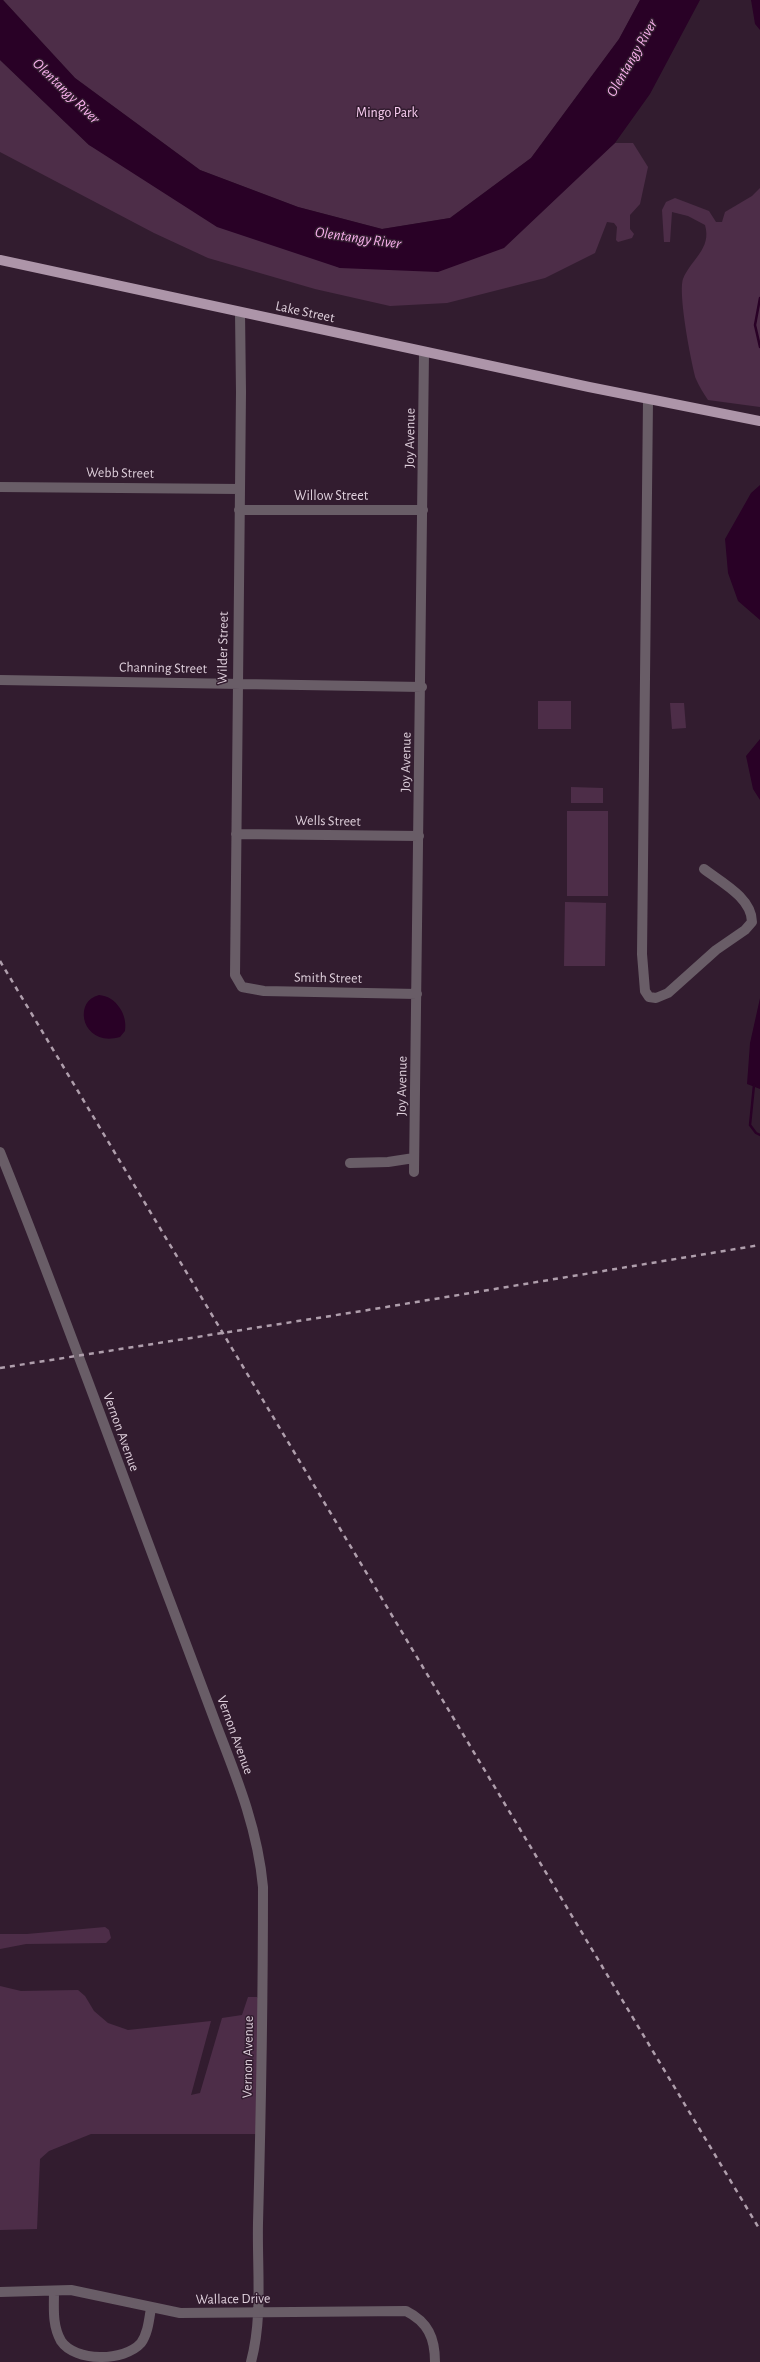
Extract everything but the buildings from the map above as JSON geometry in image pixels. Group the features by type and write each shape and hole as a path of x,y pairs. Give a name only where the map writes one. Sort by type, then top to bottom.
{"main road":[{"name":"Lake Street","path":"0,260 648,400 760,421"}],"street":[{"name":"Wilder Street","path":"239,984 235,975 240,489 240,312"},
{"name":"Joy Avenue","path":"414,1172 422,686 424,352"},
{"path":"648,400 642,954 644,991 649,997 656,998 668,993 716,950 745,930 752,922 749,907 726,885 704,869"},
{"name":"Webb Street","path":"0,487 240,489"},
{"name":"Willow Street","path":"239,510 424,510"},
{"name":"Channing Street","path":"0,680 422,686"},
{"name":"Wells Street","path":"236,834 419,836"},
{"name":"Smith Street","path":"239,984 247,989 264,991 417,994"},
{"name":"Vernon Avenue","path":"0,1152 58,1299 98,1411 232,1767 254,1828 258,1846 263,1887 258,2225 259,2312 257,2333 251,2362"},
{"path":"350,1163 388,1162 414,1158"},
{"path":"54,2291 55,2328 62,2343 79,2357 93,2360 119,2358 131,2352 140,2344 147,2333 152,2308"},
{"name":"Wallace Drive","path":"0,2292 85,2292 180,2314 406,2311 416,2316 427,2326 433,2337 435,2362"}],"green space":[{"name":"Mingo Park","path":"3,0 640,0 619,39 531,158 450,218 382,229 298,207 200,170 75,78"},
{"path":"0,60 89,145 340,268 589,165 615,143 633,143 648,167 640,204 630,215 630,229 634,234 632,238 618,242 616,240 617,227 614,223 607,222 595,253 545,278 447,303 390,306 315,289 208,258 154,233 0,152"},
{"path":"760,188 760,407 708,400 697,382 686,328 682,287 683,279 700,254 706,241 705,225 688,216 672,212 670,242 664,242 662,210 666,202 675,198 709,211 716,222 722,222 725,212 752,196"},
{"path":"538,701 571,701 571,729 538,729"},
{"path":"670,703 684,703 686,728 672,729"},
{"path":"571,787 603,788 603,803 571,803"},
{"path":"567,811 608,811 608,896 567,896"},
{"path":"565,902 606,903 605,966 564,966"},
{"path":"105,1927 109,1930 111,1938 106,1943 26,1944 0,1949 0,1934 27,1934"},
{"path":"0,1986 21,1991 78,1990 85,1996 94,2011 108,2023 128,2030 211,2021 191,2095 200,2093 222,2018 242,2015 248,1997 257,1997 260,2001 258,2134 91,2134 49,2151 40,2159 37,2229 0,2230"}],"water":[{"name":"Olentangy River","path":"0,0 3,0 75,78 200,170 298,207 382,229 450,218 531,158 619,39 640,0 700,0 650,94 615,143 504,248 438,272 340,268 217,227 89,145 0,60"},
{"path":"751,0 760,0 760,30 755,24"},
{"path":"760,485 760,620 738,601 728,573 725,539 751,493"},
{"path":"760,739 760,800 753,789 746,756"},
{"path":"99,995 111,999 120,1007 123,1013 125,1019 125,1031 120,1037 107,1039 97,1036 90,1030 85,1022 84,1014 86,1006 91,999"},
{"path":"760,998 760,1089 747,1084 750,1043"}],"waterway":[{"path":"760,298 755,325 760,347"},
{"path":"754,1085 750,1125 756,1133 760,1135"}],"railway":[{"path":"0,961 760,2230"},
{"path":"0,1368 362,1311 760,1245"}]}
